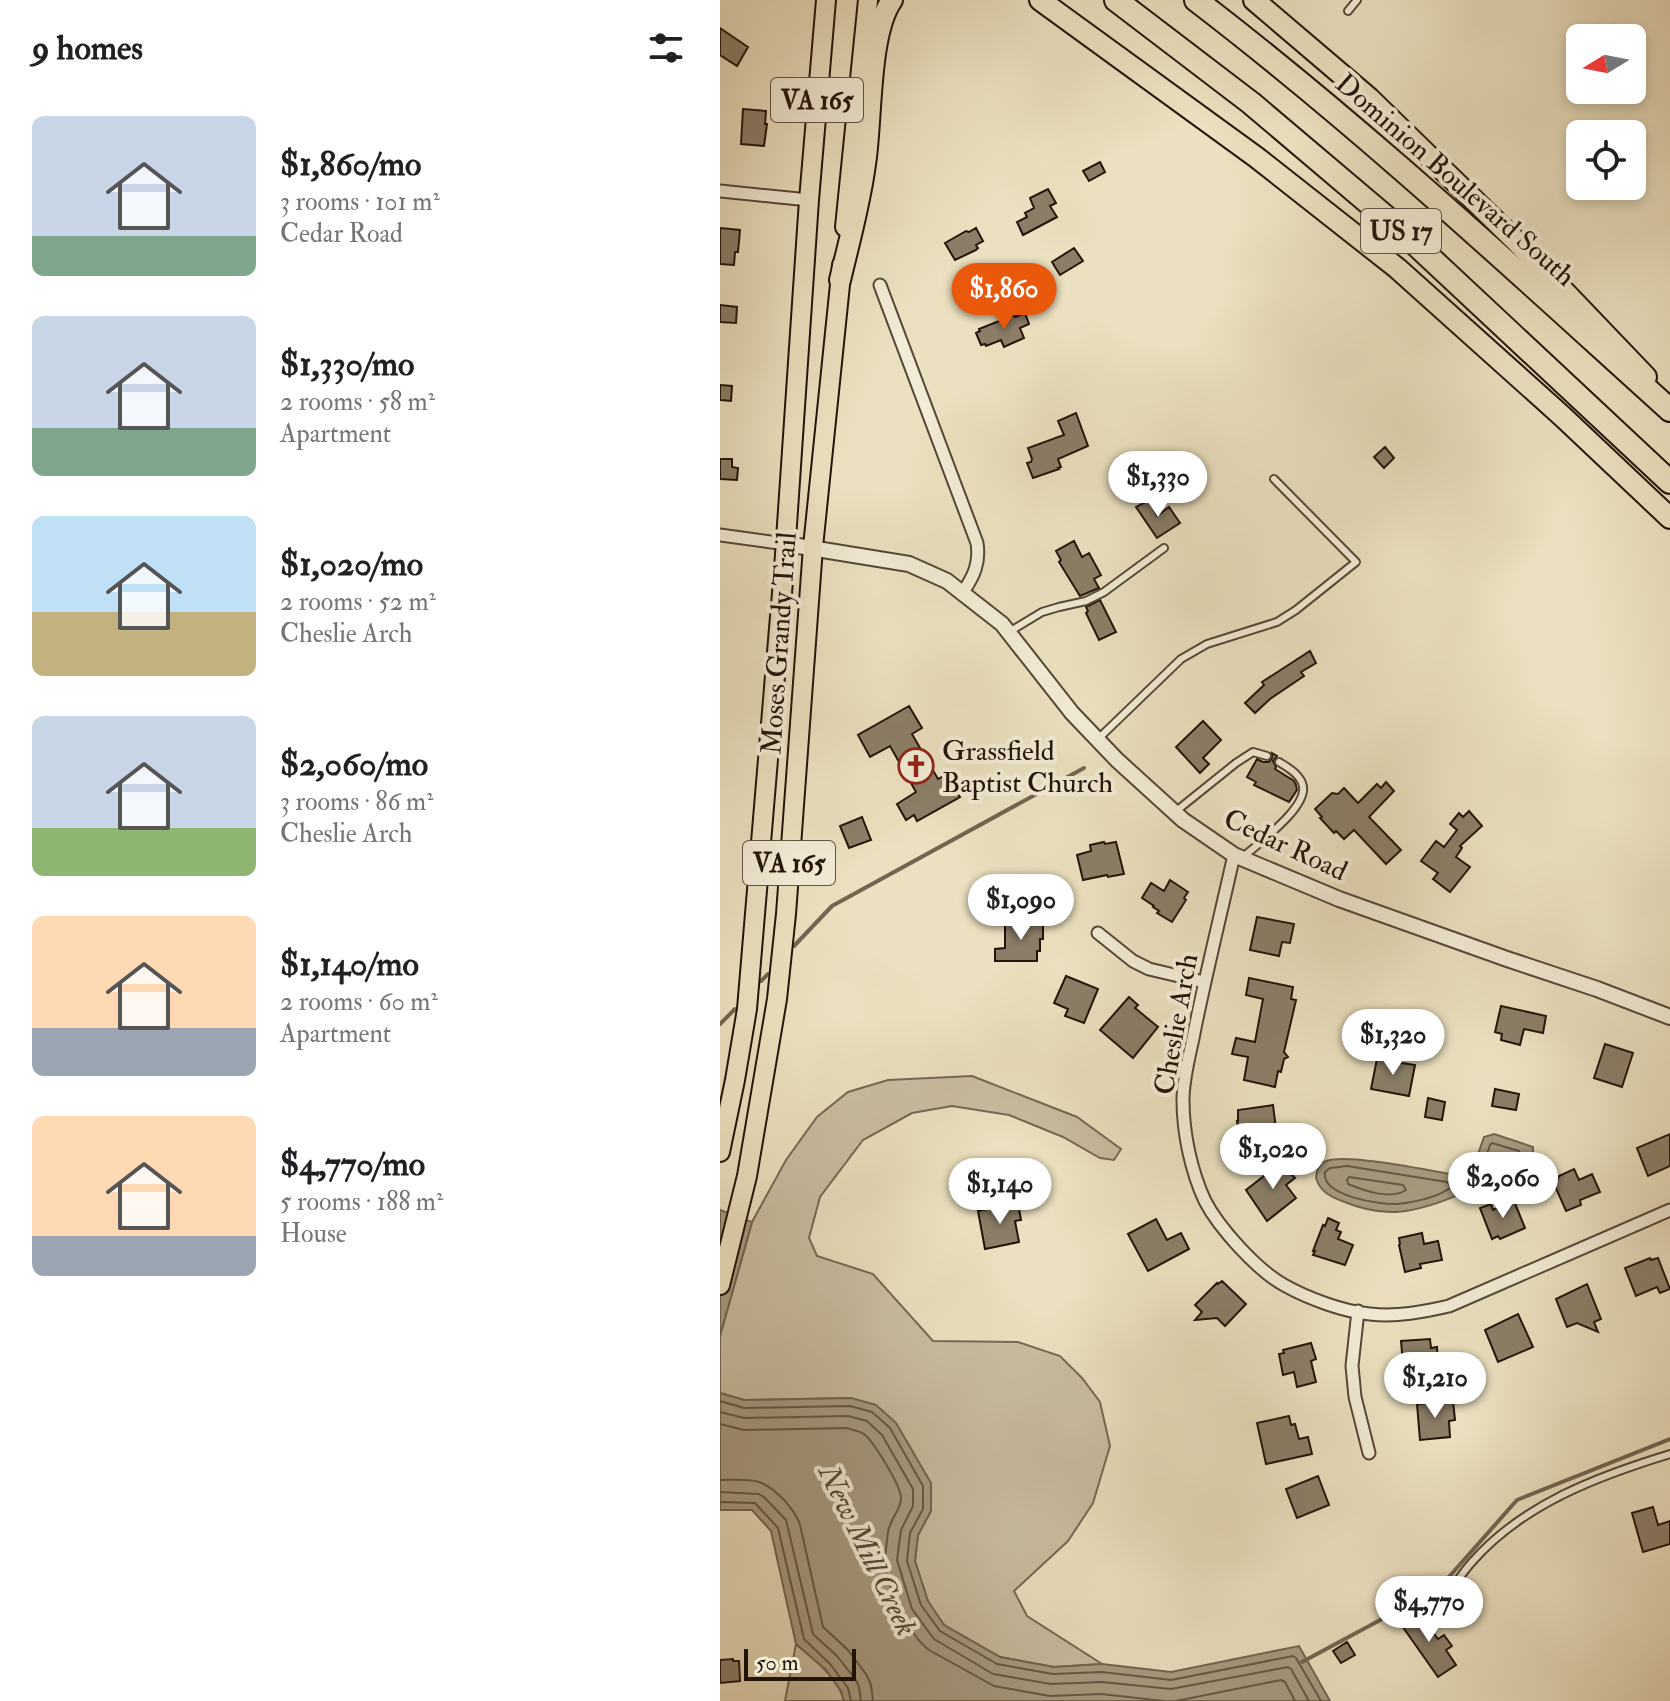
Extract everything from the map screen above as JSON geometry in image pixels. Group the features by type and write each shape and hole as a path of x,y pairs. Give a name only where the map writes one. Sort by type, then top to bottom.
{"highway":[{"path":"840,280 865,165 877,42 882,18 892,0"},
{"path":"1040,0 1256,157 1397,268 1670,518"},
{"name":"US 17","path":"1116,0 1251,103 1395,225 1670,482"},
{"name":"Dominion Boulevard South","path":"1196,0 1360,132 1670,407"},
{"path":"1254,0 1369,98 1504,229 1641,370 1670,407"}],"main road":[{"name":"Moses Grandy Trail","path":"720,1152 747,1009 786,544 826,0"},
{"name":"Moses Grandy Trail","path":"720,1285 747,1176 777,999 813,547 868,0"}],"street":[{"path":"720,191 809,200"},
{"path":"880,285 977,543 978,561 974,576 963,592"},
{"path":"720,535 786,544"},
{"name":"Cedar Road","path":"786,544 909,564 939,576 963,592 1009,632 1072,713 1117,760 1174,813 1238,857 1349,902 1670,1017"},
{"name":"Cheslie Arch","path":"1238,857 1204,982 1183,1098 1186,1135 1204,1199 1216,1219 1251,1259 1283,1284 1327,1304 1369,1314 1411,1314 1449,1306 1670,1210"},
{"path":"1098,933 1133,961 1149,969 1204,982"},
{"path":"1358,1311 1352,1366 1355,1397 1369,1453"}],"lane":[{"path":"1348,11 1357,0"},
{"path":"1098,739 1181,659 1207,644 1277,622 1356,562 1274,479"},
{"path":"1009,632 1042,612 1086,601 1104,592 1164,548"},
{"path":"1174,813 1253,752 1267,756"},
{"path":"1238,857 1288,817 1300,803 1304,791 1302,782 1291,769 1279,762"},
{"path":"1443,1602 1472,1561 1515,1522 1560,1495 1670,1454"}],"shaded area":[{"path":"972,1076 1077,1117 1121,1149 1114,1160 1100,1158 1063,1137 1009,1115 952,1106 912,1113 863,1140 820,1197 809,1238 817,1256 873,1274 933,1341 1018,1342 1060,1356 1100,1402 1110,1446 1093,1503 1068,1541 1014,1591 1027,1616 1102,1664 1054,1667 1000,1657 944,1625 928,1602 915,1561 918,1535 931,1511 851,1398 744,1400 720,1393 720,1336 752,1222 786,1160 817,1117 848,1092 888,1080"},
{"path":"796,1644 831,1677 844,1701 785,1701"}],"water":[{"path":"1494,1134 1533,1147 1533,1158 1464,1193 1429,1206 1396,1212 1368,1210 1337,1199 1320,1186 1316,1178 1319,1167 1334,1159 1392,1164 1467,1177 1471,1174 1484,1137"},
{"path":"720,1210 752,1222 720,1336"},
{"name":"New Mill Creek","path":"720,1393 744,1400 851,1398 876,1405 896,1423 931,1483 931,1511 918,1535 915,1561 928,1601 944,1625 1000,1657 1054,1667 1102,1664 1171,1672 1299,1646 1330,1701 844,1701 841,1691 825,1669 796,1644 771,1531 752,1510 720,1510"}],"building":[{"path":"720,28 748,47 737,66 720,55"},
{"path":"743,109 766,111 764,146 741,144"},
{"path":"1100,162 1105,172 1089,181 1083,171"},
{"path":"1048,189 1056,203 1050,206 1057,217 1023,235 1017,222 1027,217 1025,213 1034,208 1030,198"},
{"path":"720,228 740,230 734,265 720,264"},
{"path":"976,228 983,241 976,245 976,250 955,260 945,243"},
{"path":"1074,248 1083,261 1060,275 1052,262"},
{"path":"720,305 737,307 736,323 720,322"},
{"path":"1025,313 1029,324 1020,328 1024,338 1004,347 1001,340 981,345 976,333 979,329"},
{"path":"720,385 732,386 731,401 720,400"},
{"path":"1076,413 1088,446 1058,459 1059,469 1033,478 1027,463 1032,459 1028,448 1064,435 1058,421"},
{"path":"1385,447 1394,458 1384,468 1374,457"},
{"path":"720,459 732,459 732,467 738,468 737,480 720,479"},
{"path":"1149,500 1157,516 1169,507 1180,523 1157,538 1136,507"},
{"path":"1074,541 1082,557 1089,553 1101,575 1094,579 1099,588 1080,596 1059,562 1061,560 1056,551"},
{"path":"1100,600 1116,632 1099,640 1086,607"},
{"path":"1310,651 1316,663 1301,672 1304,676 1255,713 1245,703 1264,685 1262,682"},
{"name":"Grassfield Baptist Church","path":"909,706 922,728 912,734 938,779 947,774 960,797 917,821 914,815 906,820 897,804 916,792 890,746 870,757 858,735"},
{"path":"1203,721 1221,740 1203,758 1209,764 1200,773 1176,747"},
{"path":"1272,753 1277,756 1273,761 1275,769 1296,785 1297,790 1289,802 1254,785 1256,782 1247,777 1257,759 1269,762"},
{"path":"1386,782 1394,791 1369,817 1401,850 1386,864 1354,830 1344,839 1336,831 1334,833 1315,809 1332,793 1338,794 1344,788 1358,803 1377,784 1381,788"},
{"path":"1469,811 1482,826 1460,846 1462,848 1456,857 1470,867 1450,892 1433,879 1438,873 1421,861 1436,841 1444,847 1457,830 1450,824 1459,813 1463,817"},
{"path":"862,817 871,840 849,848 840,826"},
{"path":"1116,842 1124,874 1083,880 1077,855 1091,851 1090,845"},
{"path":"1170,880 1188,892 1172,922 1142,898 1151,883 1164,891"},
{"path":"1257,917 1294,924 1290,943 1282,942 1279,956 1250,950"},
{"path":"1005,923 1043,923 1043,939 1040,939 1037,961 995,961 995,949 1005,948"},
{"path":"1066,976 1098,989 1084,1023 1065,1016 1068,1009 1054,1003"},
{"path":"1249,978 1293,987 1291,999 1296,1000 1284,1052 1288,1057 1284,1059 1281,1072 1278,1071 1275,1087 1244,1080 1248,1057 1232,1054 1236,1038 1255,1042 1263,999 1246,995"},
{"path":"1129,997 1138,1005 1135,1008 1158,1027 1133,1058 1100,1030"},
{"path":"1501,1006 1546,1016 1543,1033 1524,1029 1520,1045 1501,1040 1502,1034 1495,1032"},
{"path":"1605,1044 1633,1053 1622,1087 1594,1078"},
{"path":"1377,1059 1415,1065 1409,1096 1371,1089"},
{"path":"1495,1089 1519,1094 1516,1110 1492,1106"},
{"path":"1428,1098 1445,1102 1442,1120 1425,1117"},
{"path":"1273,1105 1275,1143 1269,1148 1232,1153 1230,1136 1239,1135 1238,1110"},
{"path":"1670,1134 1670,1166 1648,1176 1637,1148"},
{"path":"1282,1162 1294,1173 1295,1178 1286,1185 1296,1198 1267,1221 1246,1190"},
{"path":"1574,1169 1579,1180 1592,1174 1600,1192 1580,1200 1581,1205 1566,1211 1555,1186 1559,1176"},
{"path":"1514,1201 1525,1228 1500,1239 1498,1236 1492,1239 1480,1208 1491,1204 1493,1210"},
{"path":"1018,1203 1021,1220 1015,1221 1019,1242 985,1249 978,1211"},
{"path":"1328,1218 1339,1223 1336,1230 1341,1232 1338,1239 1353,1245 1345,1265 1313,1255"},
{"path":"1156,1219 1167,1240 1181,1233 1189,1249 1148,1271 1128,1234"},
{"path":"1422,1233 1424,1244 1438,1241 1442,1260 1420,1264 1421,1268 1405,1272 1399,1238"},
{"path":"1658,1258 1670,1289 1660,1293 1657,1287 1636,1296 1625,1268"},
{"path":"1222,1281 1246,1304 1225,1326 1217,1318 1195,1320 1202,1312 1195,1305"},
{"path":"1587,1284 1601,1319 1594,1322 1598,1332 1577,1323 1567,1327 1556,1299"},
{"path":"1518,1314 1533,1347 1498,1362 1485,1330"},
{"path":"1430,1339 1431,1348 1437,1347 1438,1366 1432,1367 1433,1378 1394,1382 1392,1365 1403,1364 1401,1341"},
{"path":"1311,1343 1316,1359 1311,1361 1316,1382 1297,1387 1294,1372 1283,1375 1279,1354 1284,1353 1283,1350"},
{"path":"1453,1401 1455,1420 1449,1421 1450,1437 1420,1440 1417,1404"},
{"path":"1289,1416 1299,1439 1308,1437 1312,1454 1266,1464 1257,1423"},
{"path":"1318,1476 1329,1505 1297,1518 1286,1489"},
{"path":"1653,1507 1658,1525 1670,1521 1670,1544 1643,1552 1632,1513"},
{"path":"1417,1611 1438,1639 1444,1635 1452,1646 1446,1650 1456,1665 1438,1677 1400,1623"},
{"path":"1347,1642 1355,1655 1341,1663 1333,1651"},
{"path":"720,1660 739,1661 740,1681 720,1683"}],"waterway":[{"path":"794,946 832,906 1084,768"},
{"path":"761,981 768,974"},
{"path":"720,1024 735,1009"},
{"path":"1302,1662 1397,1611 1448,1578 1517,1500 1670,1439"}],"place":[{"name":"Grassfield Baptist Church","path":"916,766"}]}
